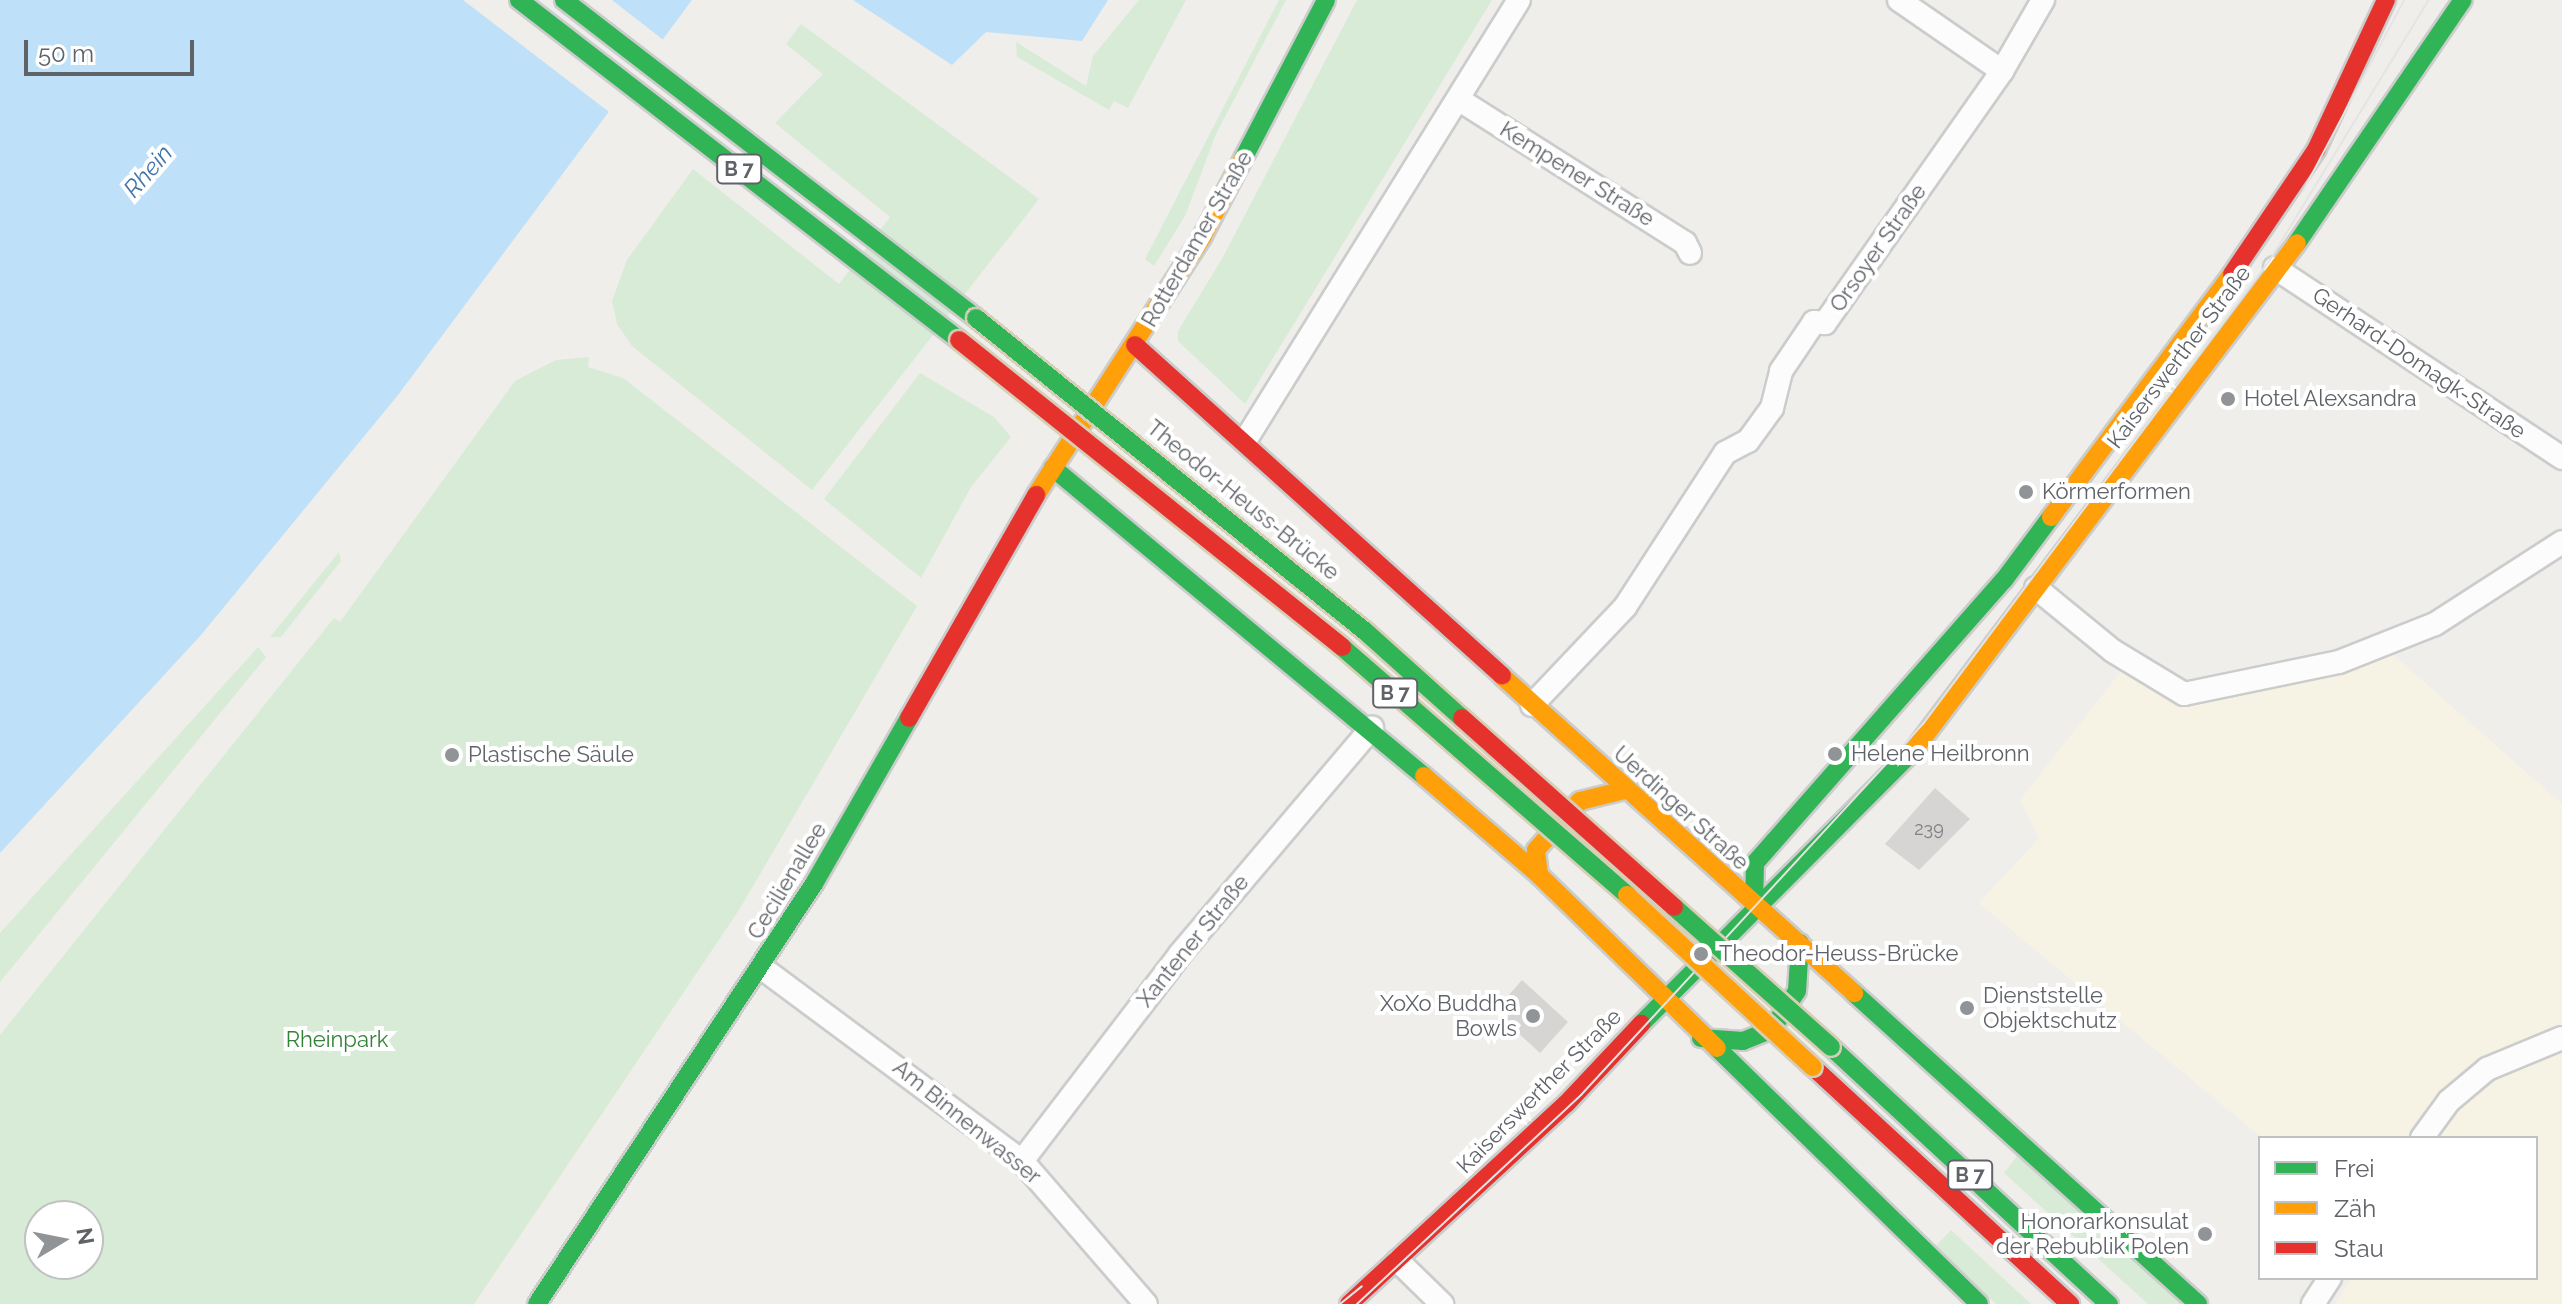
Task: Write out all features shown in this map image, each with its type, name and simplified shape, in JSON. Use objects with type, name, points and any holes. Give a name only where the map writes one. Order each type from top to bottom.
[{"type":"street","name":"B 7","points":[[519,0],[959,340],[1347,651],[1568,841],[2070,1304]]},
{"type":"street","name":"Theodor-Heuss-Brücke","points":[[564,0],[976,318],[1366,632],[1831,1047],[2109,1304]]},
{"type":"street","name":"Rotterdamer Straße","points":[[1053,468],[1202,237],[1326,0]]},
{"type":"street","points":[[1245,441],[1519,0]]},
{"type":"street","points":[[1899,0],[2002,71]]},
{"type":"street","name":"Orsoyer Straße","points":[[1532,705],[1625,607],[1725,453],[1748,441],[1772,408],[1781,371],[1814,322],[1825,323],[2002,71],[2043,0]]},
{"type":"street","name":"Kaiserswerther Straße","points":[[1754,904],[1755,863],[2004,580],[2254,244],[2316,150],[2386,0]]},
{"type":"street","name":"Kaiserswerther Straße","points":[[1349,1304],[1566,1104],[1754,904],[1790,881],[1920,743],[2275,268],[2463,0]]},
{"type":"street","name":"Kempener Straße","points":[[1458,99],[1685,243],[1690,253]]},
{"type":"street","name":"Gerhard-Domagk-Straße","points":[[2275,268],[2562,458]]},
{"type":"street","name":"Uerdinger Straße","points":[[1135,345],[1245,441],[1625,790],[1800,943],[2198,1304]]},
{"type":"street","points":[[1053,468],[1372,728],[1539,875],[1666,997],[1701,1038],[1979,1304]]},
{"type":"street","name":"Cecilienallee","points":[[537,1304],[762,968],[1053,468]]},
{"type":"street","points":[[2036,588],[2113,651],[2184,694],[2339,662],[2435,624],[2562,542]]},
{"type":"street","name":"Xantener Straße","points":[[1022,1161],[1180,954],[1372,728]]},
{"type":"street","points":[[1539,875],[1536,850],[1580,801],[1625,790]]},
{"type":"street","points":[[1701,1038],[1743,1041],[1772,1029],[1797,991],[1800,943]]},
{"type":"street","name":"Am Binnenwasser","points":[[762,968],[1022,1161],[1115,1261],[1146,1304]]},
{"type":"street","points":[[2423,1136],[2449,1101],[2487,1069],[2562,1038]]},
{"type":"street","points":[[1398,1261],[1442,1304]]},
{"type":"street","points":[[2313,1304],[2329,1280]]},
{"type":"shaded area","points":[[2390,652],[2562,804],[2562,1304],[2335,1304],[2351,1280],[2538,1280],[2538,1136],[2260,1136],[1979,903],[2039,838],[2020,800],[2126,665],[2186,694]]},
{"type":"green space","points":[[1139,0],[1186,0],[1128,108],[1114,101],[1109,110],[1017,57],[1016,42],[1086,86],[1093,56]]},
{"type":"green space","points":[[1279,0],[1286,0],[1216,134],[1185,216],[1154,266],[1145,259]]},
{"type":"green space","points":[[1357,0],[1492,0],[1245,404],[1178,341],[1178,331],[1223,257]]},
{"type":"green space","points":[[801,24],[1039,199],[812,490],[632,346],[617,324],[612,301],[627,260],[693,169],[839,284],[890,217],[775,123],[823,74],[786,44]]},
{"type":"green space","name":"Rheinpark","points":[[589,357],[588,367],[623,378],[917,606],[739,910],[474,1304],[0,1304],[0,1035],[334,618],[340,622],[515,381],[556,360]]},
{"type":"green space","points":[[920,373],[994,417],[1011,437],[971,487],[921,578],[824,499]]},
{"type":"green space","points":[[339,552],[341,561],[281,637],[270,637]]},
{"type":"green space","points":[[258,647],[266,657],[0,982],[0,933]]},
{"type":"green space","points":[[2018,1155],[2184,1304],[2148,1304],[2004,1173]]},
{"type":"green space","points":[[1951,1230],[2031,1304],[1996,1304],[1935,1247]]},
{"type":"water","name":"Rhein","points":[[0,0],[692,0],[398,395],[201,635],[0,853]]},
{"type":"water","points":[[853,0],[1108,0],[1082,41],[986,32],[952,65]]},
{"type":"pier","points":[[463,0],[612,0],[666,42],[613,115]]},
{"type":"building","points":[[1935,788],[1970,819],[1919,870],[1885,844]]},
{"type":"building","name":"XoXo Buddha Bowls","points":[[1522,980],[1568,1022],[1540,1053],[1503,1019],[1509,1012],[1500,1005]]},
{"type":"tram line","points":[[2303,191],[2404,0]]},
{"type":"tram line","points":[[1357,1304],[1581,1095],[1923,724],[2270,260],[2429,0]]},
{"type":"tram line","points":[[1340,1304],[1362,1286]]},
{"type":"traffic: fast","points":[[519,0],[959,340]]},
{"type":"traffic: fast","points":[[564,0],[976,318]]},
{"type":"traffic: fast","points":[[1243,159],[1326,0]]},
{"type":"traffic: fast","points":[[2297,243],[2463,0]]},
{"type":"traffic: fast","points":[[976,318],[1366,632],[1462,718]]},
{"type":"traffic: fast","points":[[1053,468],[1424,776]]},
{"type":"traffic: fast","points":[[1754,904],[1755,863],[2004,580],[2051,517]]},
{"type":"traffic: fast","points":[[1342,647],[1627,895]]},
{"type":"traffic: fast","points":[[537,1304],[815,882],[909,718]]},
{"type":"traffic: fast","points":[[1641,1024],[1914,750]]},
{"type":"traffic: fast","points":[[1674,907],[1831,1047]]},
{"type":"traffic: fast","points":[[1701,1038],[1743,1041],[1772,1029],[1797,991],[1800,943]]},
{"type":"traffic: fast","points":[[1854,993],[2198,1304]]},
{"type":"traffic: fast","points":[[1831,1047],[2109,1304]]},
{"type":"traffic: fast","points":[[1717,1048],[1979,1304]]},
{"type":"traffic: slow","points":[[1036,495],[1202,237],[1243,159]]},
{"type":"traffic: slow","points":[[1914,750],[2297,243]]},
{"type":"traffic: slow","points":[[2051,517],[2232,274]]},
{"type":"traffic: slow","points":[[1502,676],[1854,993]]},
{"type":"traffic: slow","points":[[1424,776],[1539,875],[1717,1048]]},
{"type":"traffic: slow","points":[[1539,875],[1536,850],[1580,801],[1625,790]]},
{"type":"traffic: slow","points":[[1627,895],[1813,1067]]},
{"type":"traffic: jam","points":[[2232,274],[2316,150],[2386,0]]},
{"type":"traffic: jam","points":[[959,340],[1342,647]]},
{"type":"traffic: jam","points":[[1135,345],[1502,676]]},
{"type":"traffic: jam","points":[[909,718],[1036,495]]},
{"type":"traffic: jam","points":[[1462,718],[1674,907]]},
{"type":"traffic: jam","points":[[1349,1304],[1566,1104],[1641,1024]]},
{"type":"traffic: jam","points":[[1813,1067],[2070,1304]]},
{"type":"place","name":"Hotel Alexsandra","points":[[2228,399]]},
{"type":"place","name":"Körmerformen","points":[[2026,492]]},
{"type":"place","name":"Helene Heilbronn","points":[[1835,754]]},
{"type":"place","name":"Plastische Säule","points":[[452,755]]},
{"type":"place","name":"Theodor-Heuss-Brücke","points":[[1701,954]]},
{"type":"place","name":"Dienststelle Objektschutz","points":[[1967,1008]]},
{"type":"place","name":"XoXo Buddha Bowls","points":[[1533,1016]]},
{"type":"place","name":"Honorarkonsulat der Rebublik Polen","points":[[2205,1234]]}]
